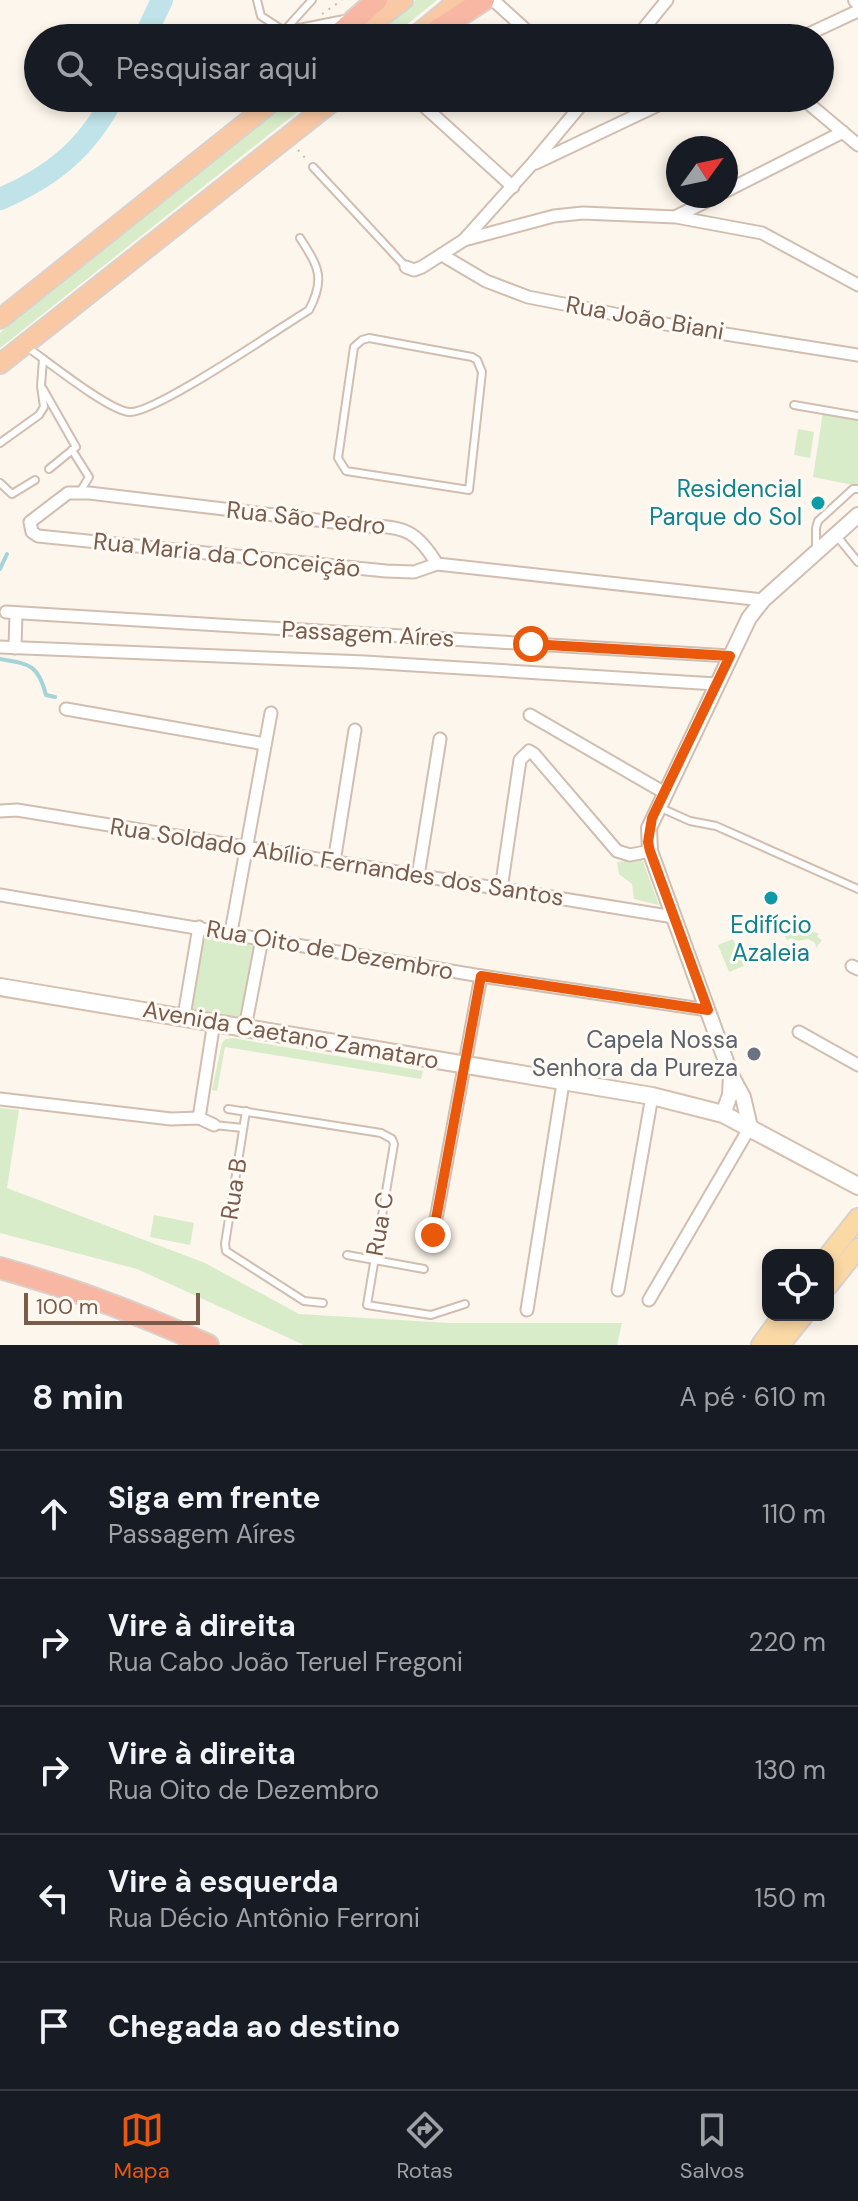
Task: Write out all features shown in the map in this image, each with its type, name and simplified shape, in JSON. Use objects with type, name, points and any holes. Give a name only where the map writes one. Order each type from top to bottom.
[{"type":"highway","points":[[350,24],[377,0]]},
{"type":"highway","points":[[372,24],[403,0]]},
{"type":"highway","points":[[430,24],[459,0]]},
{"type":"highway","points":[[447,24],[484,0]]},
{"type":"highway","points":[[0,319],[256,112]]},
{"type":"highway","points":[[0,364],[319,112]]},
{"type":"highway","points":[[0,1257],[32,1267],[50,1282]]},
{"type":"highway","points":[[0,1268],[135,1312],[208,1345]]},
{"type":"main road","name":"Avenida Caetano Zamataro","points":[[0,987],[652,1096],[723,1114],[858,1186]]},
{"type":"main road","points":[[842,1267],[858,1218]]},
{"type":"main road","points":[[842,1267],[858,1248]]},
{"type":"main road","points":[[761,1345],[779,1321]]},
{"type":"main road","points":[[780,1345],[799,1321]]},
{"type":"street","points":[[493,0],[520,24]]},
{"type":"street","points":[[647,24],[667,0]]},
{"type":"street","points":[[830,24],[858,11]]},
{"type":"street","points":[[430,112],[513,187]]},
{"type":"street","points":[[406,267],[414,270],[464,240],[575,112]]},
{"type":"street","points":[[532,164],[643,112]]},
{"type":"street","points":[[819,112],[858,145]]},
{"type":"street","points":[[738,185],[843,132]]},
{"type":"street","points":[[676,217],[694,208]]},
{"type":"street","points":[[464,240],[528,221],[568,215],[676,217],[762,233],[858,285]]},
{"type":"street","name":"Rua João Biani","points":[[442,255],[486,281],[528,297],[681,327],[858,355]]},
{"type":"street","name":"Rua Maria da Conceição","points":[[80,492],[68,493],[32,519],[30,527],[38,536],[386,571],[414,572],[437,564]]},
{"type":"street","name":"Rua São Pedro","points":[[80,492],[404,528],[417,538],[437,564]]},
{"type":"street","points":[[649,1300],[750,1127],[743,1097],[731,1075],[650,851],[649,828],[749,618],[763,600],[858,515]]},
{"type":"street","points":[[437,564],[763,600]]},
{"type":"street","name":"Passagem Aíres","points":[[15,648],[11,612],[730,656]]},
{"type":"street","points":[[0,647],[365,662],[716,684]]},
{"type":"street","points":[[66,709],[265,744]]},
{"type":"street","points":[[231,932],[271,713]]},
{"type":"street","points":[[530,715],[665,793]]},
{"type":"street","points":[[334,862],[355,730]]},
{"type":"street","points":[[418,876],[440,739]]},
{"type":"street","points":[[501,889],[520,760],[529,751],[617,851],[630,855],[650,851]]},
{"type":"street","name":"Rua Soldado Abílio Fernandes dos Santos","points":[[0,811],[17,810],[674,917]]},
{"type":"street","name":"Rua Oito de Dezembro","points":[[0,895],[481,976],[708,1010]]},
{"type":"street","points":[[184,1016],[199,927]]},
{"type":"street","points":[[245,1028],[262,939]]},
{"type":"street","points":[[433,1235],[481,976]]},
{"type":"street","points":[[199,1118],[214,1022]]},
{"type":"street","points":[[799,1032],[858,1065]]},
{"type":"street","points":[[723,1114],[730,1095],[731,1075]]},
{"type":"street","points":[[527,1310],[563,1083]]},
{"type":"street","points":[[618,1290],[652,1096]]},
{"type":"street","points":[[0,1099],[28,1106],[171,1119],[199,1118],[214,1125]]},
{"type":"lane","points":[[257,0],[261,16],[270,24]]},
{"type":"lane","points":[[292,24],[312,0]]},
{"type":"lane","points":[[327,24],[359,16]]},
{"type":"lane","points":[[313,167],[406,267]]},
{"type":"lane","points":[[24,344],[91,393],[128,412],[142,411],[309,310],[318,289],[318,266],[300,238]]},
{"type":"lane","points":[[369,338],[472,357],[477,360],[482,372],[469,490],[342,468],[338,458],[357,343],[369,338]]},
{"type":"lane","points":[[0,443],[39,415],[44,407],[41,386],[43,359]]},
{"type":"lane","points":[[41,386],[76,447],[49,469]]},
{"type":"lane","points":[[794,405],[858,416]]},
{"type":"lane","points":[[72,450],[89,477],[80,492]]},
{"type":"lane","points":[[0,483],[12,494],[35,480]]},
{"type":"lane","points":[[816,552],[818,521],[853,489],[858,489]]},
{"type":"lane","points":[[836,535],[858,562]]},
{"type":"lane","points":[[658,807],[690,821],[716,826],[858,889]]},
{"type":"lane","points":[[228,1109],[246,1111]]},
{"type":"lane","name":"Rua B","points":[[246,1111],[226,1251],[304,1301],[323,1303]]},
{"type":"lane","name":"Rua C","points":[[246,1111],[381,1133],[392,1139],[394,1144],[367,1305],[431,1315],[465,1304]]},
{"type":"lane","points":[[214,1125],[243,1128]]},
{"type":"lane","points":[[347,1255],[424,1269]]},
{"type":"path","points":[[287,137],[313,167]]},
{"type":"green space","points":[[416,0],[437,0],[407,24],[386,24]]},
{"type":"green space","points":[[273,112],[297,112],[0,348],[0,333],[66,275]]},
{"type":"green space","points":[[823,412],[858,419],[858,486],[813,477]]},
{"type":"green space","points":[[798,429],[814,432],[810,458],[794,455]]},
{"type":"green space","points":[[642,859],[659,905],[634,899],[632,884],[619,874],[617,862]]},
{"type":"green space","points":[[800,917],[811,921],[809,930],[819,934],[817,937],[822,940],[816,948],[815,943],[808,939],[787,940],[785,936],[797,928]]},
{"type":"green space","points":[[201,935],[254,943],[243,1018],[190,1010]]},
{"type":"green space","points":[[733,939],[744,966],[729,972],[718,945]]},
{"type":"green space","points":[[233,1038],[423,1071],[421,1079],[225,1047],[217,1091],[212,1090],[222,1043]]},
{"type":"green space","points":[[0,1108],[19,1110],[7,1188],[205,1263],[299,1314],[449,1323],[622,1323],[617,1345],[304,1345],[137,1269],[0,1233]]},
{"type":"green space","points":[[154,1215],[194,1223],[190,1245],[150,1237]]},
{"type":"waterway","points":[[151,24],[162,0]]},
{"type":"waterway","points":[[0,199],[52,171],[80,146],[105,112]]},
{"type":"waterway","points":[[0,569],[7,554]]},
{"type":"waterway","points":[[0,659],[31,667],[40,677],[46,695],[55,697]]},
{"type":"place","name":"Residencial Parque do Sol","points":[[818,503]]},
{"type":"place","name":"Edifício Azaleia","points":[[771,898]]},
{"type":"place","name":"Capela Nossa Senhora da Pureza","points":[[754,1054]]},
{"type":"route","points":[[433,1235],[481,976],[708,1010],[648,842],[652,818],[730,656],[531,644]]}]
